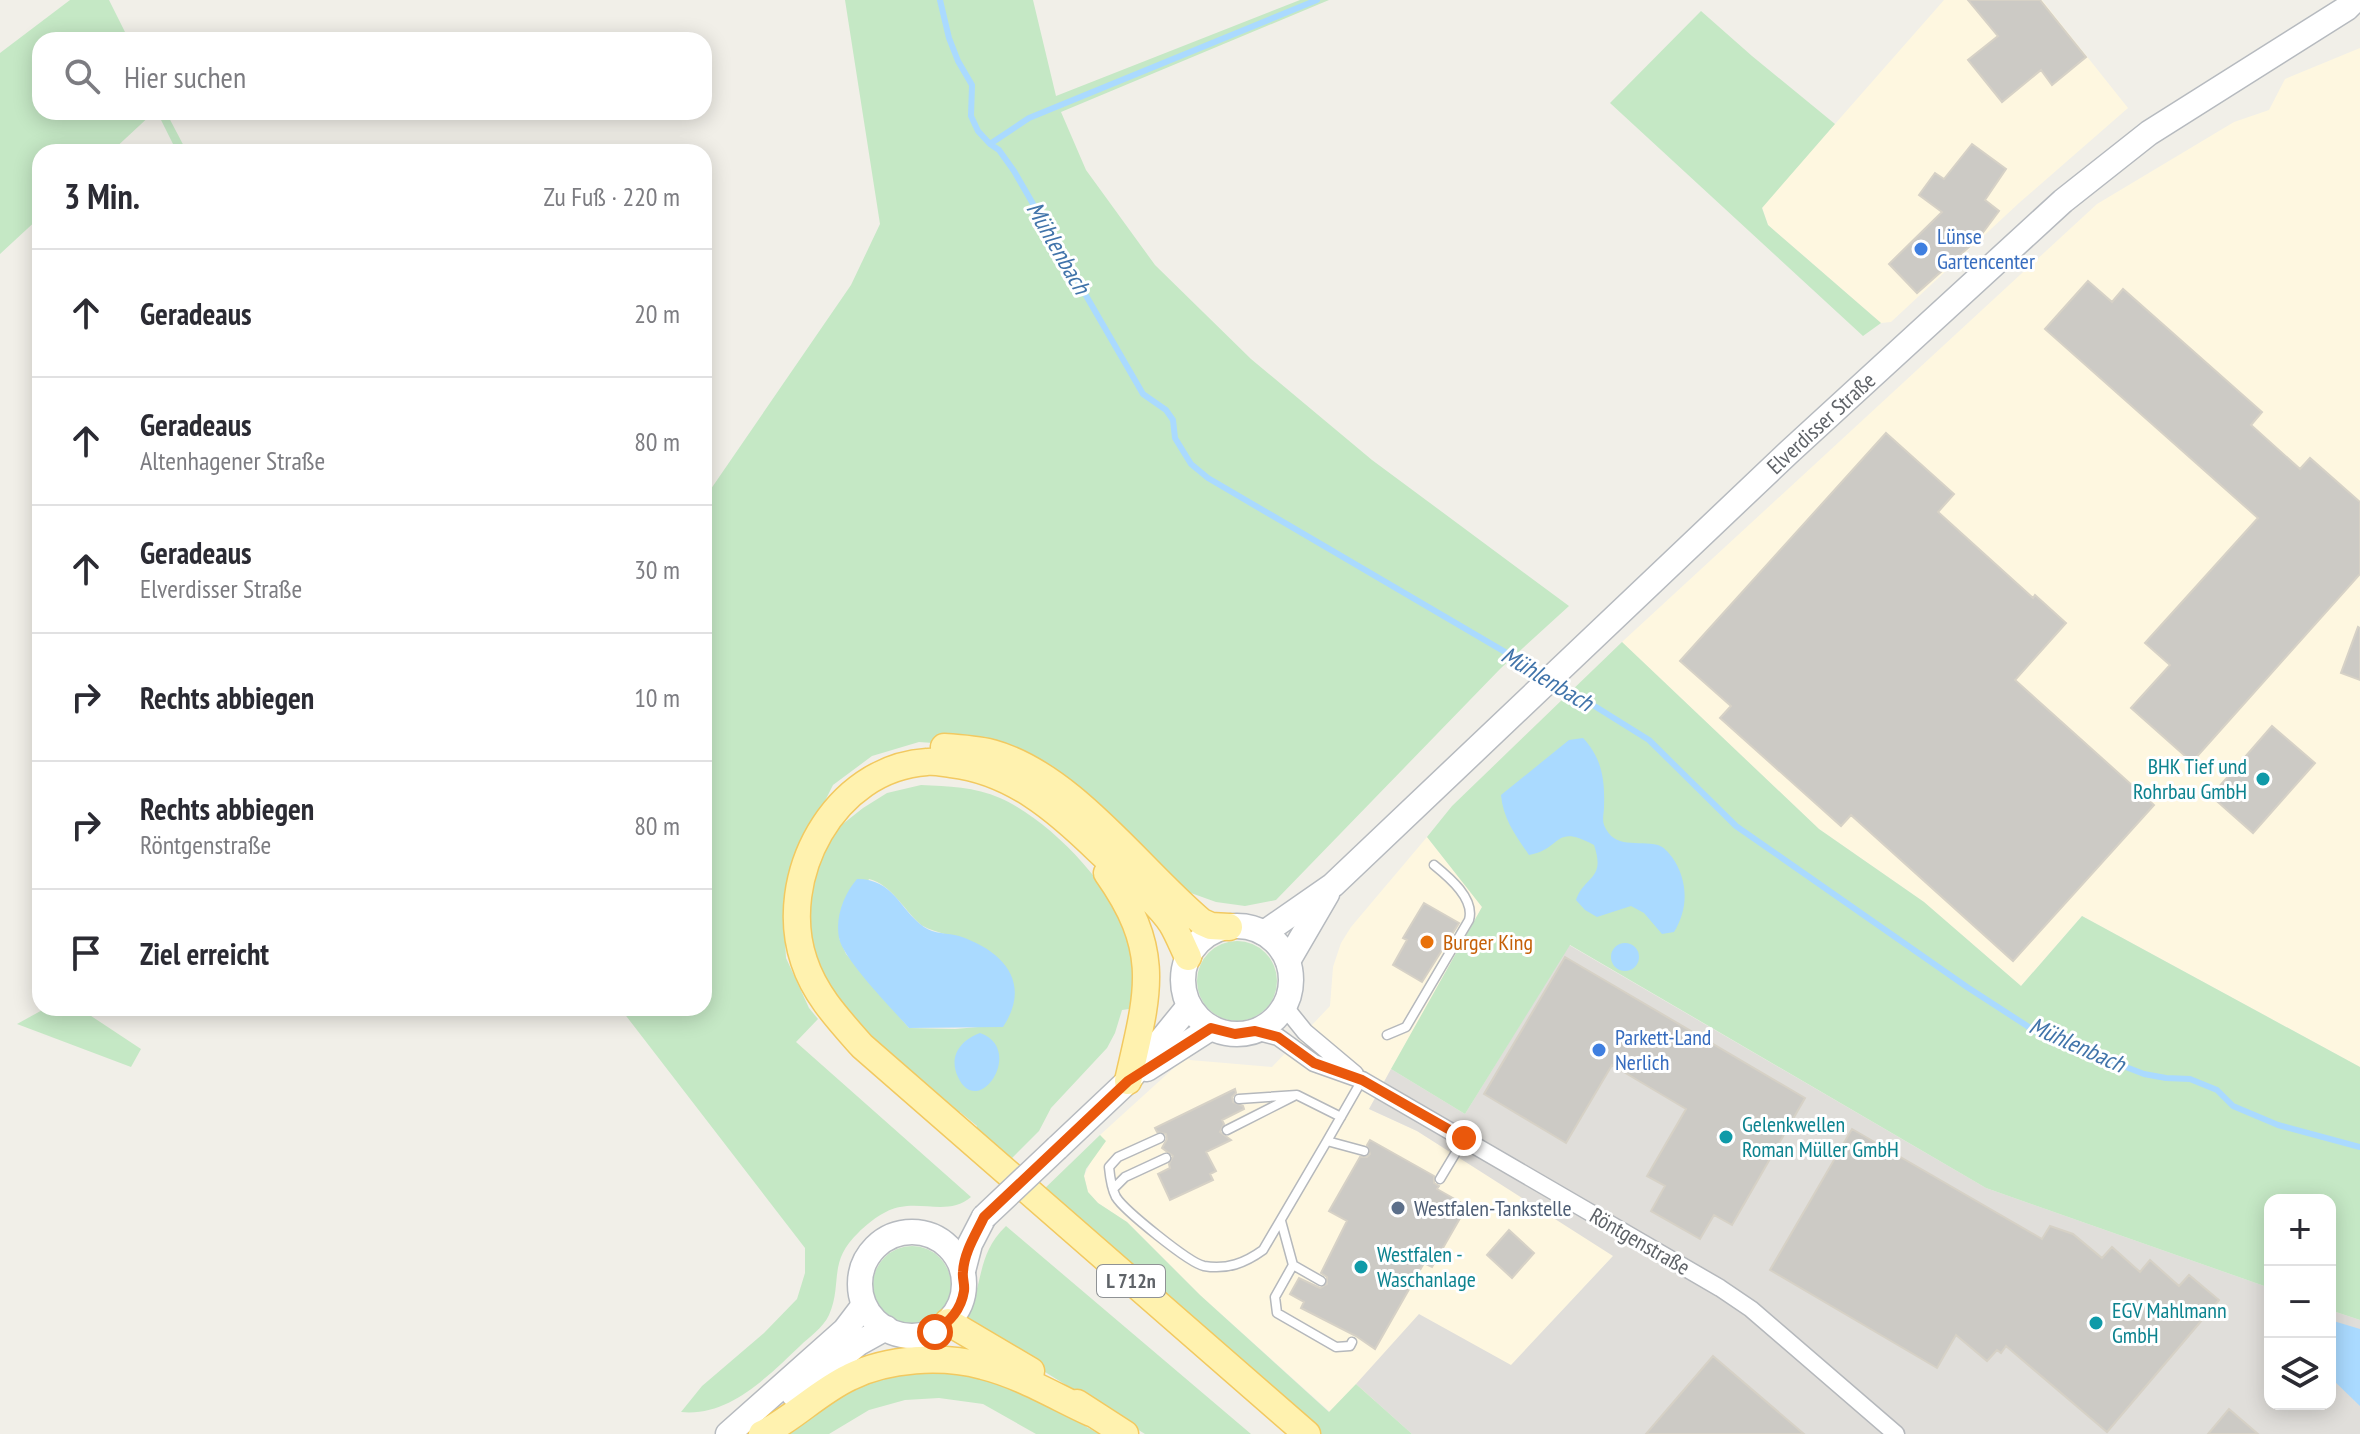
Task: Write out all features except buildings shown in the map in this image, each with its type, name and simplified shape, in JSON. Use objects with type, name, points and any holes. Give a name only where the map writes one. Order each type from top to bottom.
[{"type":"main road","name":"Elverdisser Straße","points":[[1264,933],[1333,885],[1788,453],[2063,201],[2149,133],[2354,4]]},
{"type":"main road","points":[[844,777],[892,754],[919,748],[969,748],[994,754],[1043,777],[1071,798],[1202,922],[1211,926],[1252,928],[1278,945],[1288,961],[1290,989],[1284,1006],[1269,1024],[1255,1031],[1235,1034],[1211,1028],[1189,1006],[1183,984],[1188,957],[1200,941],[1210,933],[1229,927]]},
{"type":"main road","name":"L 712n","points":[[1069,822],[1012,782],[968,766],[927,762],[888,772],[851,793],[823,825],[803,866],[795,918],[804,962],[828,1008],[862,1046],[1307,1434]]},
{"type":"main road","points":[[1069,822],[1171,923],[1188,957]]},
{"type":"main road","points":[[1069,822],[1122,894],[1145,948],[1147,979],[1143,1016],[1128,1081]]},
{"type":"main road","name":"Elverdisser Straße","points":[[1288,961],[1333,885]]},
{"type":"main road","points":[[934,1237],[957,1232],[984,1217],[1128,1081],[1189,1006]]},
{"type":"main road","points":[[1128,1081],[1211,1028]]},
{"type":"main road","points":[[963,1271],[955,1254],[934,1237],[923,1233],[902,1233],[882,1242],[866,1260],[860,1289],[864,1305],[875,1321],[893,1333],[915,1337],[935,1332],[948,1322],[959,1307],[970,1244],[984,1217]]},
{"type":"main road","points":[[728,1434],[845,1330],[864,1305]]},
{"type":"main road","points":[[948,1322],[1027,1368],[1125,1434]]},
{"type":"main road","points":[[747,1434],[859,1343],[886,1328]]},
{"type":"main road","points":[[762,1434],[850,1376],[896,1363],[936,1361],[983,1366],[1091,1413]]},
{"type":"street","name":"Röntgenstraße","points":[[1284,1006],[1305,1032],[1362,1080]]},
{"type":"street","name":"Röntgenstraße","points":[[1255,1031],[1278,1037],[1314,1063],[1362,1080],[1741,1302],[1896,1434]]},
{"type":"lane","points":[[1387,1035],[1406,1027],[1469,920],[1469,903],[1434,865]]},
{"type":"lane","points":[[1160,1138],[1118,1157],[1109,1167],[1117,1198],[1184,1257],[1201,1266],[1226,1267],[1248,1260],[1263,1250],[1362,1080]]},
{"type":"lane","points":[[1239,1099],[1297,1095],[1341,1117]]},
{"type":"lane","points":[[1227,1130],[1297,1095]]},
{"type":"lane","points":[[1440,1179],[1464,1138]]},
{"type":"lane","points":[[1327,1141],[1364,1151]]},
{"type":"lane","points":[[1113,1189],[1125,1177],[1166,1158]]},
{"type":"lane","points":[[1281,1221],[1293,1265],[1275,1297],[1277,1313],[1336,1347],[1350,1346],[1352,1342]]},
{"type":"lane","points":[[1293,1265],[1321,1281]]},
{"type":"shaded area","points":[[1944,0],[2042,0],[2128,108],[2019,203],[1891,322],[1881,323],[1768,225],[1762,207]]},
{"type":"shaded area","points":[[2360,48],[2360,1067],[2082,916],[2021,986],[1924,902],[1819,829],[1622,642],[2097,204],[2234,122],[2269,110],[2285,79]]},
{"type":"shaded area","points":[[1427,837],[1482,907],[1369,1109],[1417,1131],[1614,1255],[1511,1366],[1330,1412],[1200,1295],[1127,1222],[1098,1203],[1088,1192],[1084,1176],[1105,1141],[1100,1135],[1187,1056],[1190,1060],[1272,1067],[1330,1006],[1333,967],[1341,943]]},
{"type":"shaded area","points":[[1569,945],[1986,1188],[2264,1286],[2264,1410],[2336,1410],[2336,1312],[2360,1320],[2360,1434],[1412,1434],[1356,1384],[1419,1314],[1511,1365],[1613,1256],[1417,1131],[1369,1109],[1391,1069],[1465,1114]]},
{"type":"green space","points":[[70,0],[109,0],[125,32],[32,32],[32,120],[145,120],[120,144],[32,144],[32,224],[0,254],[0,53]]},
{"type":"green space","points":[[845,0],[1033,0],[1056,96],[1300,0],[1329,0],[1061,112],[1086,170],[1155,265],[1251,359],[1372,460],[1569,606],[1501,668],[1276,900],[1245,906],[1216,902],[1177,888],[989,747],[919,742],[872,756],[833,785],[792,867],[783,903],[786,958],[809,1008],[818,1019],[796,1042],[971,1197],[946,1207],[895,1208],[873,1220],[843,1253],[833,1303],[820,1328],[746,1392],[715,1408],[681,1412],[702,1386],[764,1333],[797,1299],[805,1273],[805,1248],[626,1016],[712,1016],[712,487],[851,285],[880,224]]},
{"type":"green space","points":[[1701,11],[1835,124],[1762,208],[1768,225],[1881,323],[1863,336],[1610,103]]},
{"type":"green space","points":[[161,120],[170,120],[183,144],[173,144]]},
{"type":"green space","points":[[1622,642],[1819,829],[1924,902],[2021,986],[2082,916],[2360,1067],[2360,1320],[2336,1312],[2336,1194],[2264,1194],[2264,1286],[1986,1188],[1570,945],[1465,1114],[1391,1069],[1482,907],[1427,837],[1452,806]]},
{"type":"green space","points":[[921,785],[961,788],[991,794],[1019,808],[1058,838],[1093,875],[1120,915],[1132,944],[1134,981],[1129,1009],[1122,1010],[1107,1048],[1051,1108],[1039,1131],[1007,1163],[975,1137],[977,1126],[960,1112],[951,1116],[851,1024],[809,951],[807,892],[820,856],[839,827],[887,793]],"holes":[[[869,879],[891,892],[924,927],[978,945],[978,1027],[909,1028],[846,954],[839,938]]]},
{"type":"green space","points":[[1237,941],[1252,944],[1265,953],[1274,966],[1277,981],[1274,996],[1265,1009],[1252,1018],[1237,1021],[1222,1018],[1209,1009],[1200,996],[1197,981],[1200,966],[1209,953],[1222,944]]},
{"type":"green space","points":[[32,1016],[91,1016],[141,1049],[131,1067],[17,1024]]},
{"type":"green space","points":[[1100,1135],[1106,1141],[1084,1176],[1088,1192],[1098,1203],[1127,1222],[1200,1295],[1329,1412],[1356,1384],[1412,1434],[1315,1434],[1040,1193]]},
{"type":"green space","points":[[1006,1226],[1251,1434],[1145,1434],[963,1321],[975,1296],[984,1260]]},
{"type":"green space","points":[[904,1246],[920,1246],[934,1252],[945,1263],[951,1285],[945,1307],[934,1318],[920,1324],[904,1324],[890,1318],[879,1307],[873,1293],[873,1277],[879,1263],[890,1252]]},
{"type":"green space","points":[[952,1367],[1027,1396],[1099,1434],[1036,1434],[983,1404],[939,1398],[905,1400],[869,1410],[829,1434],[780,1434],[859,1381]]},
{"type":"water","points":[[1583,738],[1601,770],[1603,820],[1608,833],[1620,841],[1660,846],[1677,866],[1685,894],[1682,913],[1674,932],[1662,934],[1644,913],[1631,906],[1597,917],[1585,910],[1576,900],[1598,865],[1594,845],[1571,836],[1564,837],[1548,848],[1529,855],[1507,820],[1501,795],[1569,740]]},
{"type":"water","points":[[857,879],[869,880],[888,889],[915,920],[928,929],[975,942],[1000,960],[1014,983],[1015,996],[1003,1027],[909,1028],[842,947],[838,922],[848,892]]},
{"type":"water","points":[[1625,943],[1635,947],[1639,957],[1635,967],[1625,971],[1615,967],[1611,957],[1615,947]]},
{"type":"water","points":[[980,1033],[993,1041],[999,1053],[999,1066],[986,1087],[976,1091],[967,1088],[958,1077],[955,1062],[962,1044]]},
{"type":"water","points":[[2336,1322],[2360,1329],[2360,1406],[2336,1383]]},
{"type":"waterway","name":"Mühlenbach","points":[[940,0],[949,38],[972,85],[971,116],[978,131],[999,150],[1014,171],[1143,394],[1166,410],[1173,420],[1175,438],[1191,464],[1208,478],[1546,676]]},
{"type":"waterway","points":[[990,144],[1029,118],[1317,0]]},
{"type":"waterway","name":"Mühlenbach","points":[[1556,682],[1649,740],[1736,826],[2038,1033],[2144,1074],[2190,1079],[2217,1090],[2233,1106],[2278,1125],[2360,1147]]},
{"type":"place","name":"Lünse Gartencenter","points":[[1921,249]]},
{"type":"place","name":"BHK Tief und Rohrbau GmbH","points":[[2263,779]]},
{"type":"place","name":"Burger King","points":[[1427,942]]},
{"type":"place","name":"Parkett-Land Nerlich","points":[[1599,1050]]},
{"type":"place","name":"Gelenkwellen Roman Müller GmbH","points":[[1726,1137]]},
{"type":"place","name":"Westfalen-Tankstelle","points":[[1398,1208]]},
{"type":"place","name":"Westfalen - Waschanlage","points":[[1361,1267]]},
{"type":"place","name":"EGV Mahlmann GmbH","points":[[2096,1323]]},
{"type":"route","points":[[935,1332],[948,1322],[959,1307],[970,1244],[984,1217],[1128,1081],[1211,1028],[1235,1034],[1255,1031],[1278,1037],[1314,1063],[1362,1080],[1464,1138]]}]
